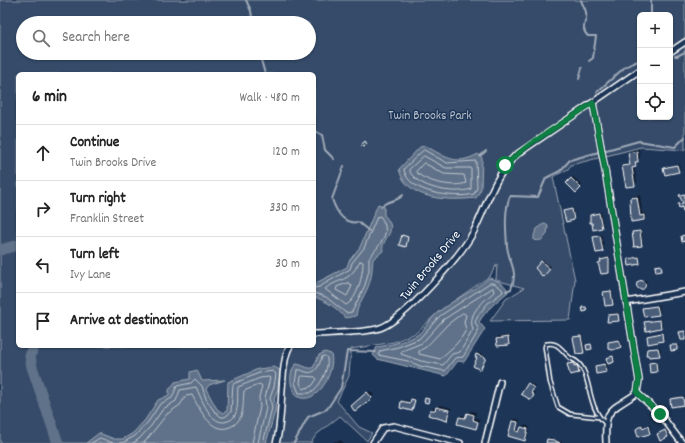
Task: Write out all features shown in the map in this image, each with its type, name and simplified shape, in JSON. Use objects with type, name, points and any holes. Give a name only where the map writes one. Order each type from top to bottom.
[{"type":"street","points":[[673,50],[685,42]]},
{"type":"street","name":"Twin Brooks Drive","points":[[316,334],[379,328],[393,322],[408,310],[462,250],[474,231],[493,187],[505,165],[530,144],[637,72]]},
{"type":"street","points":[[593,103],[639,380],[637,393],[611,409],[605,423],[606,443]]},
{"type":"street","points":[[626,302],[685,292]]},
{"type":"street","points":[[276,443],[283,398],[285,366],[289,348]]},
{"type":"street","points":[[485,443],[500,382]]},
{"type":"street","points":[[637,393],[660,414],[682,443]]},
{"type":"street","points":[[373,443],[383,428],[394,426],[460,443]]},
{"type":"lane","points":[[598,417],[570,414],[558,407],[547,367],[546,344],[555,344],[569,357],[578,362],[585,374],[594,408],[598,417],[605,423]]},
{"type":"green space","name":"Twin Brooks Park","points":[[0,0],[685,0],[685,149],[641,147],[571,165],[568,169],[553,177],[575,280],[570,320],[490,321],[506,299],[524,288],[496,280],[497,264],[490,276],[438,312],[416,333],[394,342],[351,349],[349,376],[337,401],[359,427],[372,433],[367,441],[340,416],[316,435],[311,443],[0,443]]},
{"type":"water","points":[[425,146],[450,159],[463,160],[478,154],[482,158],[481,189],[476,198],[442,199],[430,197],[410,187],[403,180],[399,169],[420,147]]},
{"type":"water","points":[[378,204],[384,206],[384,215],[391,226],[389,234],[384,242],[383,251],[373,259],[372,273],[369,284],[359,305],[356,316],[345,318],[331,305],[316,298],[316,283],[347,267],[349,261],[360,247]]},
{"type":"water","points":[[545,224],[548,226],[545,237],[537,241],[534,240],[536,230]]},
{"type":"water","points":[[489,278],[501,283],[508,292],[488,310],[479,322],[485,329],[464,362],[458,361],[446,376],[377,359],[373,355],[377,347],[401,342],[418,334],[442,309]]},
{"type":"water","points":[[325,352],[331,354],[332,361],[328,378],[323,386],[311,397],[304,398],[296,396],[292,388],[291,380],[293,367],[296,364],[313,368],[319,355]]},
{"type":"water","points":[[274,367],[280,370],[278,389],[274,399],[276,408],[266,443],[86,443],[99,433],[114,439],[123,439],[133,433],[145,420],[158,400],[169,395],[169,390],[175,382],[190,379],[190,372],[197,370],[202,381],[225,380],[209,385],[206,389],[217,409],[223,413],[227,411],[228,382],[258,369]]},
{"type":"building","points":[[365,141],[367,144],[364,147],[361,145]]},
{"type":"building","points":[[637,151],[638,162],[635,162],[636,167],[632,168],[635,186],[626,187],[622,166],[630,165],[628,153]]},
{"type":"building","points":[[677,165],[679,172],[665,175],[663,168]]},
{"type":"building","points":[[571,178],[581,188],[576,193],[566,183]]},
{"type":"building","points":[[685,194],[685,212],[683,212],[682,207],[679,208],[678,204],[683,203],[679,195]]},
{"type":"building","points":[[637,197],[640,216],[644,215],[644,220],[631,222],[630,198]]},
{"type":"building","points":[[572,209],[574,220],[566,222],[563,211]]},
{"type":"building","points":[[599,213],[602,228],[593,230],[592,223],[590,223],[590,215]]},
{"type":"building","points":[[640,231],[642,246],[634,247],[632,232]]},
{"type":"building","points":[[402,235],[408,237],[406,247],[399,245]]},
{"type":"building","points":[[685,235],[685,241],[682,242],[681,236]]},
{"type":"building","points":[[600,236],[603,252],[596,253],[593,237]]},
{"type":"building","points":[[639,257],[640,264],[629,266],[628,259]]},
{"type":"building","points":[[609,258],[609,273],[601,274],[598,263],[601,262],[600,260]]},
{"type":"building","points":[[541,261],[550,269],[543,277],[535,268]]},
{"type":"building","points":[[661,265],[662,271],[656,272],[655,266]]},
{"type":"building","points":[[641,280],[646,285],[641,290],[636,285]]},
{"type":"building","points":[[611,291],[613,305],[605,306],[603,292]]},
{"type":"building","points":[[657,306],[659,315],[644,317],[642,308]]},
{"type":"building","points":[[582,307],[586,307],[587,311],[583,312]]},
{"type":"building","points":[[618,314],[619,321],[607,322],[608,315]]},
{"type":"building","points":[[660,320],[661,328],[646,331],[644,322]]},
{"type":"building","points":[[685,331],[685,340],[681,340],[679,332]]},
{"type":"building","points":[[662,333],[663,341],[648,344],[647,336]]},
{"type":"building","points":[[581,336],[584,353],[576,354],[573,337]]},
{"type":"building","points":[[508,337],[509,345],[497,346],[496,339]]},
{"type":"building","points":[[619,340],[621,347],[613,350],[608,349],[608,342]]},
{"type":"building","points":[[591,344],[592,349],[587,350],[586,345]]},
{"type":"building","points":[[670,345],[677,345],[677,350],[671,351]]},
{"type":"building","points":[[658,348],[660,356],[649,357],[646,355],[647,349]]},
{"type":"building","points":[[476,354],[486,358],[480,370],[473,366],[477,358],[475,357]]},
{"type":"building","points":[[613,356],[614,362],[608,364],[606,358]]},
{"type":"building","points":[[656,362],[657,372],[650,373],[649,363]]},
{"type":"building","points":[[574,363],[574,366],[577,365],[579,373],[570,375],[567,364]]},
{"type":"building","points":[[605,364],[607,372],[596,374],[595,366]]},
{"type":"building","points":[[528,383],[534,388],[531,393],[534,395],[531,400],[521,394]]},
{"type":"building","points":[[367,392],[372,398],[355,412],[351,406]]},
{"type":"building","points":[[683,397],[684,405],[671,407],[670,399]]},
{"type":"building","points":[[425,398],[429,399],[428,403],[424,402]]},
{"type":"building","points":[[411,399],[415,400],[412,411],[400,408],[401,401],[410,403]]},
{"type":"building","points":[[436,407],[449,410],[447,421],[428,415],[430,410],[435,410]]},
{"type":"building","points":[[467,413],[474,415],[473,420],[478,422],[476,429],[457,424],[459,417],[465,418]]},
{"type":"building","points":[[512,421],[518,422],[516,431],[519,432],[521,427],[528,429],[525,441],[508,436]]},
{"type":"building","points":[[642,425],[642,428],[648,426],[650,434],[638,437],[636,429]]},
{"type":"building","points":[[665,430],[668,437],[660,441],[657,434]]},
{"type":"building","points":[[547,439],[554,440],[560,443],[546,443]]},
{"type":"waterway","points":[[246,0],[252,16]]},
{"type":"waterway","points":[[581,0],[586,12],[584,27],[585,33],[588,36],[596,36],[593,58],[589,61]]},
{"type":"waterway","points":[[651,0],[651,12]]},
{"type":"waterway","points":[[675,56],[685,52]]},
{"type":"waterway","points":[[261,60],[264,72]]},
{"type":"waterway","points":[[597,92],[625,67],[637,61]]},
{"type":"waterway","points":[[579,79],[582,68]]},
{"type":"waterway","points":[[316,131],[322,135],[325,150],[334,159]]},
{"type":"waterway","points":[[506,291],[511,289],[514,277],[513,267],[508,252],[506,234],[506,214],[510,196],[538,197],[546,178],[560,171],[570,160],[639,141],[675,147],[685,137]]},
{"type":"waterway","points":[[480,156],[486,151]]},
{"type":"waterway","points":[[344,166],[332,199],[338,212],[344,219],[358,222],[369,231]]},
{"type":"waterway","points":[[381,207],[403,195]]},
{"type":"waterway","points":[[0,250],[16,246]]},
{"type":"waterway","points":[[33,348],[30,356],[32,367],[58,443]]},
{"type":"waterway","points":[[294,443],[308,417],[327,409],[341,388],[347,351],[376,352]]},
{"type":"route","points":[[505,165],[516,154],[530,144],[593,103],[639,380],[637,393],[660,414]]}]
